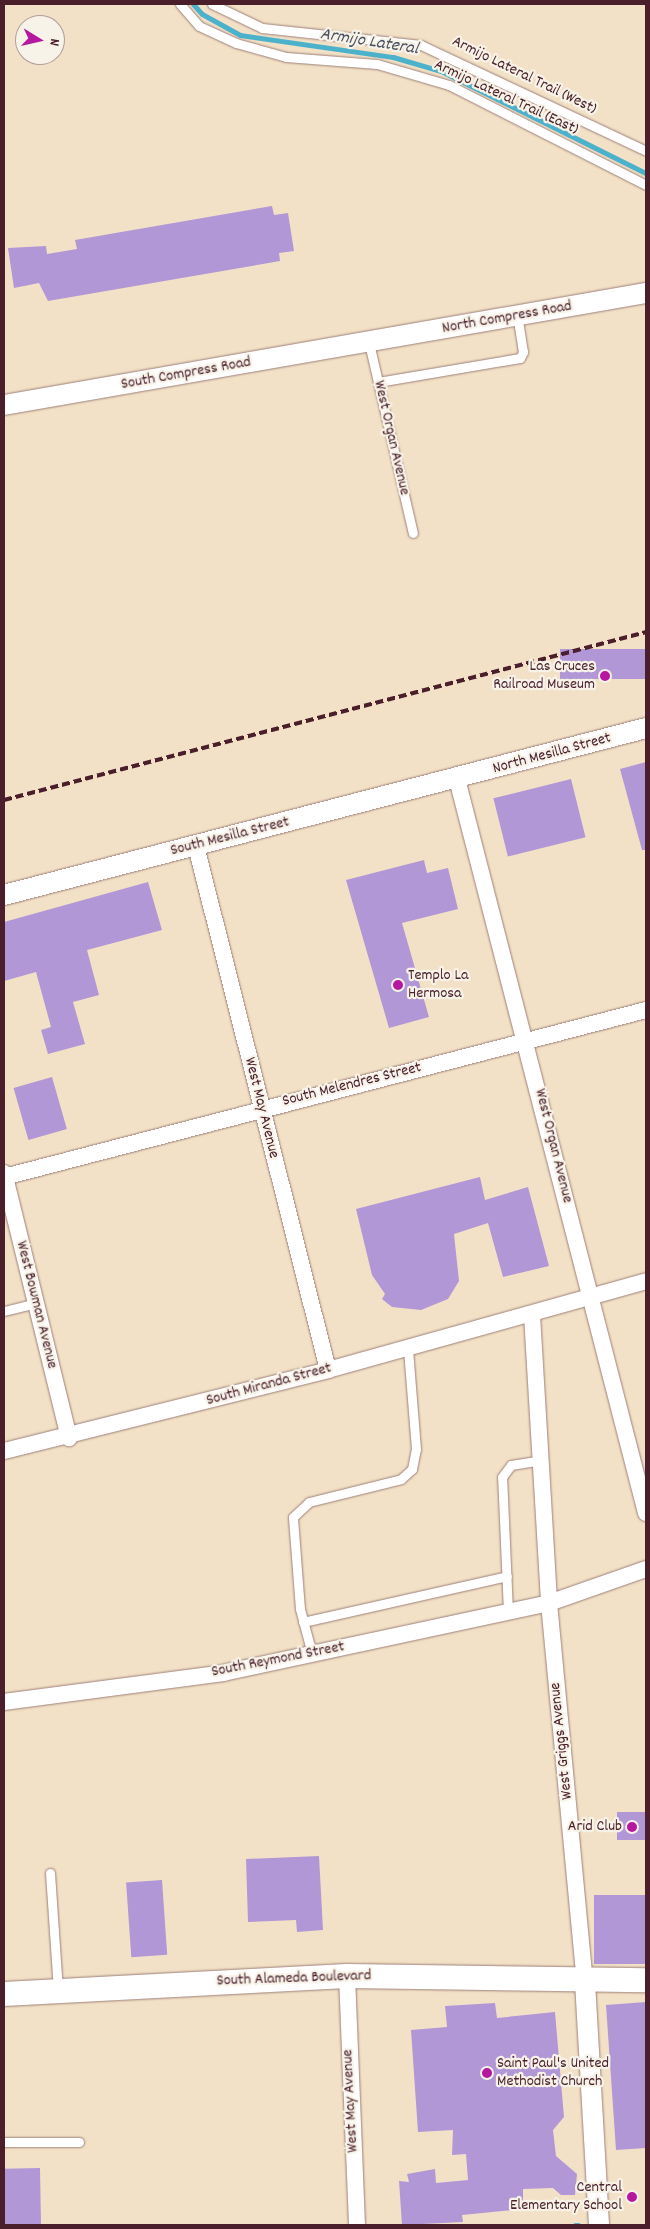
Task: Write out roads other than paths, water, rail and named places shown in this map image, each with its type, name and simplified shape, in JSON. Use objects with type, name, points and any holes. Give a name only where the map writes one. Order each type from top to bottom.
[{"type":"main road","name":"South Alameda Boulevard","points":[[4,1994],[347,1976],[494,1975],[585,1982],[646,1980]]},
{"type":"street","name":"North Compress Road","points":[[368,343],[646,293]]},
{"type":"street","name":"South Compress Road","points":[[4,405],[368,343]]},
{"type":"street","name":"North Mesilla Street","points":[[457,779],[646,728]]},
{"type":"street","name":"South Mesilla Street","points":[[4,895],[457,779]]},
{"type":"street","name":"West Organ Avenue","points":[[457,779],[646,1513]]},
{"type":"street","name":"West May Avenue","points":[[196,846],[260,1109],[328,1370]]},
{"type":"street","name":"South Melendres Street","points":[[4,1176],[646,1010]]},
{"type":"street","name":"West Bowman Avenue","points":[[4,1176],[69,1438]]},
{"type":"street","name":"South Miranda Street","points":[[4,1451],[69,1438],[408,1349],[532,1315],[591,1295],[646,1280]]},
{"type":"street","name":"West Griggs Avenue","points":[[532,1315],[549,1603],[585,1982],[599,2225]]},
{"type":"street","name":"South Reymond Street","points":[[4,1702],[223,1673],[549,1603],[646,1569]]},
{"type":"street","name":"West May Avenue","points":[[347,1976],[357,2225]]},
{"type":"lane","name":"Armijo Lateral Trail (East)","points":[[180,4],[199,26],[236,42],[286,57],[377,64],[449,85],[646,185]]},
{"type":"lane","name":"Armijo Lateral Trail (West)","points":[[212,4],[262,28],[421,45],[646,151]]},
{"type":"lane","points":[[378,382],[520,358],[523,352],[518,316]]},
{"type":"lane","name":"West Organ Avenue","points":[[368,343],[413,533]]},
{"type":"lane","points":[[4,1311],[36,1303]]},
{"type":"lane","points":[[312,1654],[303,1622],[295,1512],[315,1500],[401,1479],[412,1469],[416,1449],[408,1349]]},
{"type":"lane","points":[[508,1612],[502,1477],[511,1465],[541,1460]]},
{"type":"lane","points":[[303,1622],[507,1576]]},
{"type":"lane","points":[[50,1873],[58,1992]]},
{"type":"lane","points":[[4,2142],[79,2142]]},
{"type":"waterway","name":"Armijo Lateral","points":[[193,4],[202,14],[240,35],[393,57],[441,71],[646,173]]},
{"type":"railway","points":[[4,800],[646,632]]},
{"type":"place","name":"Las Cruces Railroad Museum","points":[[605,676]]},
{"type":"place","name":"Templo La Hermosa","points":[[398,985]]},
{"type":"place","name":"Arid Club","points":[[632,1827]]},
{"type":"place","name":"Saint Paul's United Methodist Church","points":[[487,2073]]},
{"type":"place","name":"Central Elementary School","points":[[632,2197]]}]
